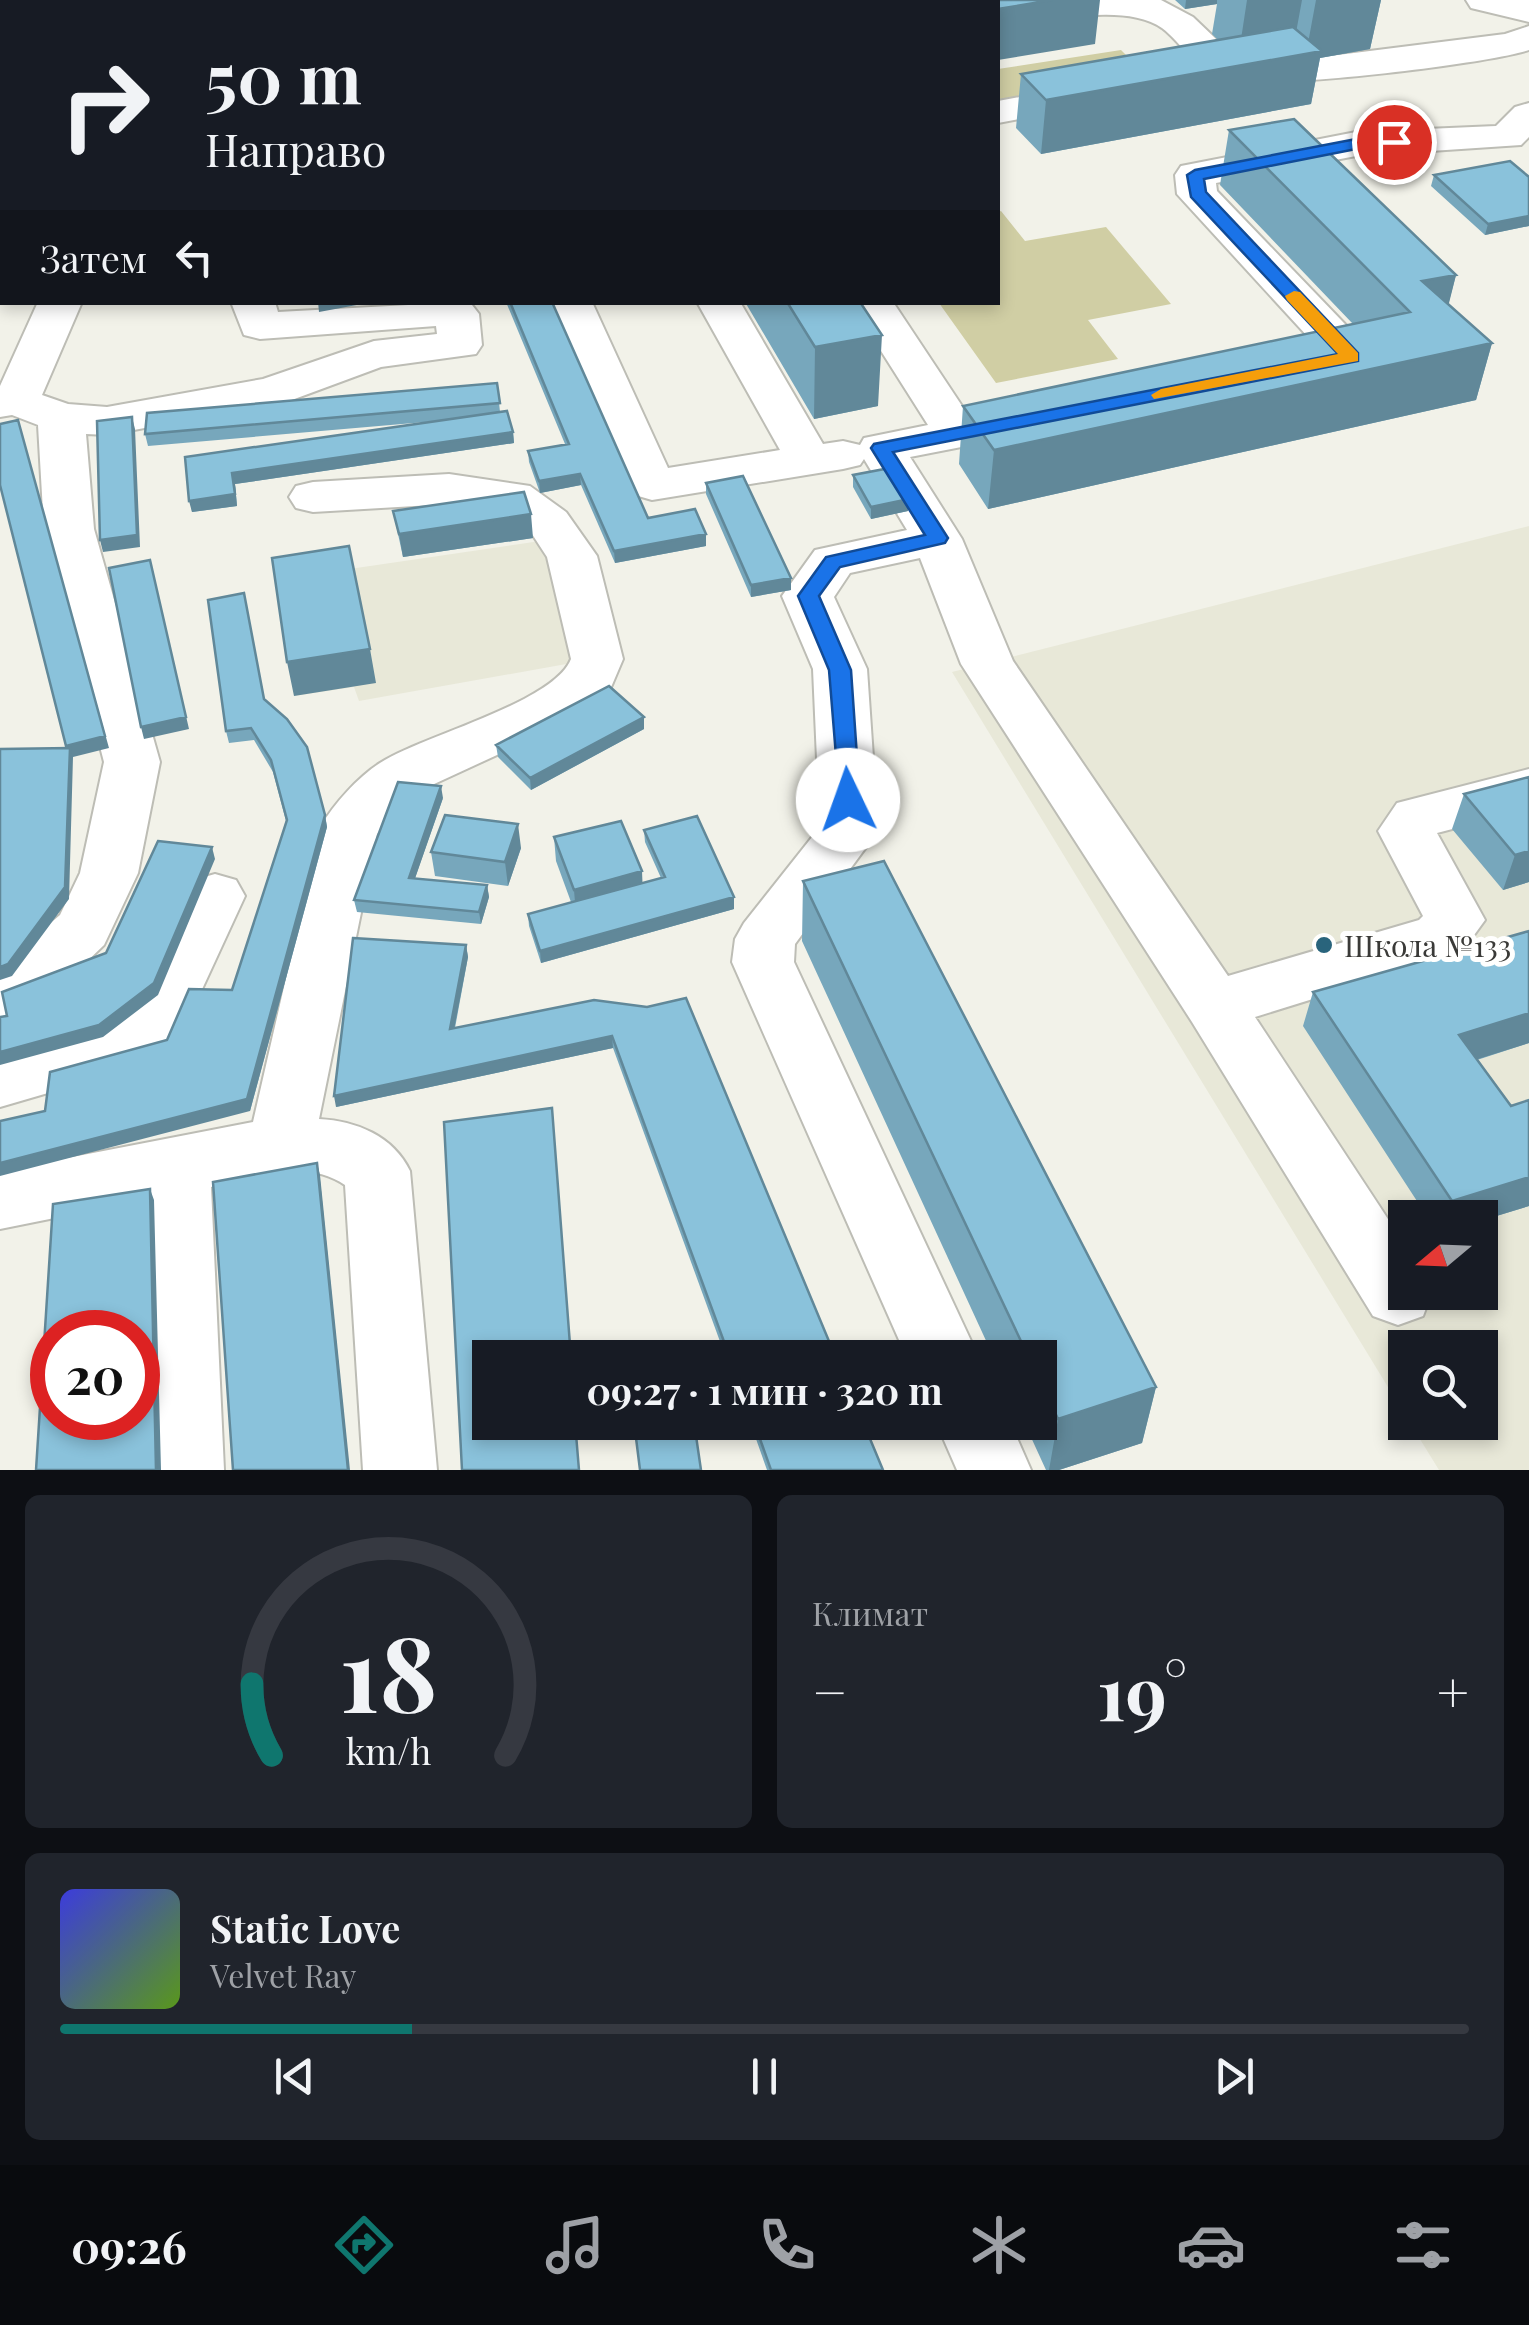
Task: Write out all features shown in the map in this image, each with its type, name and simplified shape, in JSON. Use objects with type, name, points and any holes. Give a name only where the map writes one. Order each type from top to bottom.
[{"type":"street","points":[[1484,0],[1524,31]]},
{"type":"street","points":[[1000,16],[1147,6],[1176,22],[1227,70]]},
{"type":"street","points":[[1176,22],[1225,14]]},
{"type":"street","points":[[1189,77],[1227,70],[1306,70],[1524,31]]},
{"type":"street","points":[[1276,372],[1351,357],[1197,194],[1195,175],[1356,144],[1522,119],[1524,31]]},
{"type":"street","points":[[1000,112],[1131,88]]},
{"type":"street","points":[[0,993],[29,979],[83,929],[109,872],[132,762],[69,529],[26,400],[59,305]]},
{"type":"street","points":[[26,400],[108,421],[273,391],[374,354],[460,345],[456,308],[260,326],[254,305]]},
{"type":"street","points":[[571,305],[652,484],[1070,413]]},
{"type":"street","points":[[720,305],[808,460]]},
{"type":"street","points":[[873,305],[958,435]]},
{"type":"street","points":[[881,448],[938,538],[988,664],[1214,1005],[1388,1278]]},
{"type":"street","points":[[282,1144],[350,826],[399,776],[544,711],[590,679],[596,659],[572,556],[549,523],[514,496],[449,489],[313,497]]},
{"type":"street","points":[[935,1340],[764,962],[765,939],[849,832],[840,670],[808,596],[833,562],[938,538]]},
{"type":"street","points":[[1214,1005],[1440,937],[1455,920],[1407,831],[1417,818],[1529,788]]},
{"type":"street","points":[[0,1081],[84,1058],[158,1020],[216,896]]},
{"type":"street","points":[[0,1200],[282,1144],[342,1148],[376,1171],[386,1255],[400,1470]]},
{"type":"street","points":[[178,1166],[187,1470]]},
{"type":"street","points":[[980,1440],[994,1470]]},
{"type":"shaded area","points":[[1121,50],[1147,76],[1000,101],[1000,69]]},
{"type":"shaded area","points":[[1000,211],[1025,241],[1106,227],[1171,304],[1088,320],[1118,359],[996,383],[940,305],[1000,305]]},
{"type":"shaded area","name":"Школа №133","points":[[1529,526],[1529,1470],[1439,1470],[1420,1440],[1498,1440],[1498,1330],[1388,1330],[1388,1387],[952,672]]},
{"type":"shaded area","points":[[547,540],[583,661],[359,701],[354,687],[294,696],[279,592],[329,572]]},
{"type":"building","points":[[1000,0],[1052,0],[1000,9]]},
{"type":"building","points":[[1293,27],[1322,51],[1046,100],[1021,74]]},
{"type":"building","points":[[1294,119],[1456,275],[1422,281],[1492,343],[994,450],[963,406],[1410,312],[1229,130]]},
{"type":"building","points":[[1510,161],[1529,177],[1529,216],[1488,224],[1434,175]]},
{"type":"building","points":[[511,305],[553,305],[648,518],[695,509],[706,534],[614,551],[580,474],[539,481],[528,451],[569,444]]},
{"type":"building","points":[[789,305],[862,305],[882,335],[815,347]]},
{"type":"building","points":[[497,383],[500,403],[145,434],[147,413]]},
{"type":"building","points":[[507,411],[513,432],[232,473],[235,494],[189,501],[185,457]]},
{"type":"building","points":[[132,417],[137,535],[100,540],[97,421]]},
{"type":"building","points":[[18,420],[105,736],[66,746],[0,485],[0,424]]},
{"type":"building","points":[[890,468],[909,499],[871,507],[853,475]]},
{"type":"building","points":[[743,476],[791,578],[751,585],[706,483]]},
{"type":"building","points":[[524,492],[531,514],[399,534],[393,511]]},
{"type":"building","points":[[349,546],[370,649],[287,662],[272,558]]},
{"type":"building","points":[[150,560],[186,717],[141,727],[109,568]]},
{"type":"building","points":[[244,593],[264,699],[287,719],[307,747],[325,815],[247,1099],[0,1163],[0,1121],[45,1111],[50,1072],[167,1040],[189,989],[232,990],[287,820],[271,760],[251,728],[226,731],[208,600]]},
{"type":"building","points":[[609,686],[644,717],[530,778],[496,745]]},
{"type":"building","points":[[70,748],[65,887],[8,964],[0,967],[0,749]]},
{"type":"building","points":[[1529,777],[1529,851],[1515,855],[1464,794]]},
{"type":"building","points":[[398,782],[441,786],[409,878],[487,885],[479,912],[354,900]]},
{"type":"building","points":[[445,815],[518,824],[505,862],[431,852]]},
{"type":"building","points":[[697,816],[734,897],[540,951],[528,914],[665,877],[644,830]]},
{"type":"building","points":[[621,821],[642,871],[574,890],[554,837]]},
{"type":"building","points":[[158,841],[212,847],[154,983],[99,1025],[0,1052],[0,1017],[7,1016],[2,992],[106,953]]},
{"type":"building","points":[[884,861],[1156,1387],[1058,1419],[1057,1340],[1020,1340],[803,881]]},
{"type":"building","points":[[1529,931],[1529,1013],[1459,1035],[1511,1106],[1529,1100],[1529,1177],[1451,1200],[1313,992]]},
{"type":"building","points":[[353,938],[466,945],[450,1029],[594,1000],[647,1007],[686,998],[828,1340],[723,1340],[612,1036],[334,1096]]},
{"type":"building","points":[[552,1108],[570,1340],[472,1340],[472,1440],[576,1440],[579,1470],[462,1470],[444,1122]]},
{"type":"building","points":[[317,1163],[348,1470],[233,1470],[213,1182]]},
{"type":"building","points":[[150,1189],[153,1310],[46,1310],[53,1204]]},
{"type":"building","points":[[38,1440],[155,1440],[156,1470],[36,1470]]},
{"type":"building","points":[[636,1440],[697,1440],[701,1470],[640,1470]]},
{"type":"building","points":[[760,1440],[870,1440],[883,1470],[771,1470]]},
{"type":"slow traffic","points":[[1161,395],[1351,357],[1294,296]]},
{"type":"place","name":"Школа №133","points":[[1324,945]]},
{"type":"route","points":[[848,800],[840,670],[808,596],[833,562],[938,538],[881,448],[1351,357],[1197,194],[1195,175],[1356,144],[1394,142]]}]
